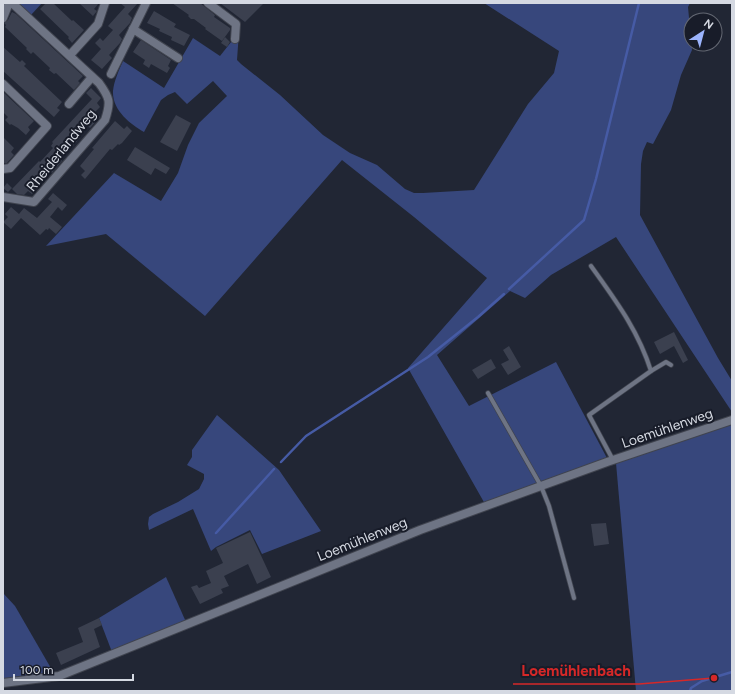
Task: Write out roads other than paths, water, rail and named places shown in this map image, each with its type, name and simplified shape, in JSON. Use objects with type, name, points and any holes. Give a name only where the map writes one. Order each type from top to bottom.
[{"type":"street","points":[[3,18],[10,3]]},
{"type":"street","name":"Rheiderlandweg","points":[[3,197],[34,202],[105,120],[108,110],[108,96],[99,83],[70,55],[10,3]]},
{"type":"street","points":[[70,55],[98,24],[104,3]]},
{"type":"street","points":[[111,74],[146,3]]},
{"type":"street","points":[[208,3],[236,24],[235,39]]},
{"type":"street","points":[[133,29],[178,58]]},
{"type":"street","points":[[70,104],[92,77]]},
{"type":"street","points":[[3,84],[47,126],[10,168],[3,169]]},
{"type":"street","name":"Loemühlenweg","points":[[3,683],[59,676],[420,530],[613,460],[732,420]]},
{"type":"lane","points":[[591,266],[625,314],[645,353],[652,371]]},
{"type":"lane","points":[[613,460],[589,415],[666,362],[672,365]]},
{"type":"lane","points":[[488,393],[541,486],[549,506],[574,598]]},
{"type":"waterway","points":[[509,289],[584,220],[596,179],[639,3]]},
{"type":"waterway","points":[[281,462],[306,436],[428,357],[504,294]]},
{"type":"waterway","points":[[216,533],[274,469]]},
{"type":"waterway","points":[[690,691],[691,688],[702,681],[732,672]]},
{"type":"place","name":"Loemühlenbach","points":[[714,678]]}]
